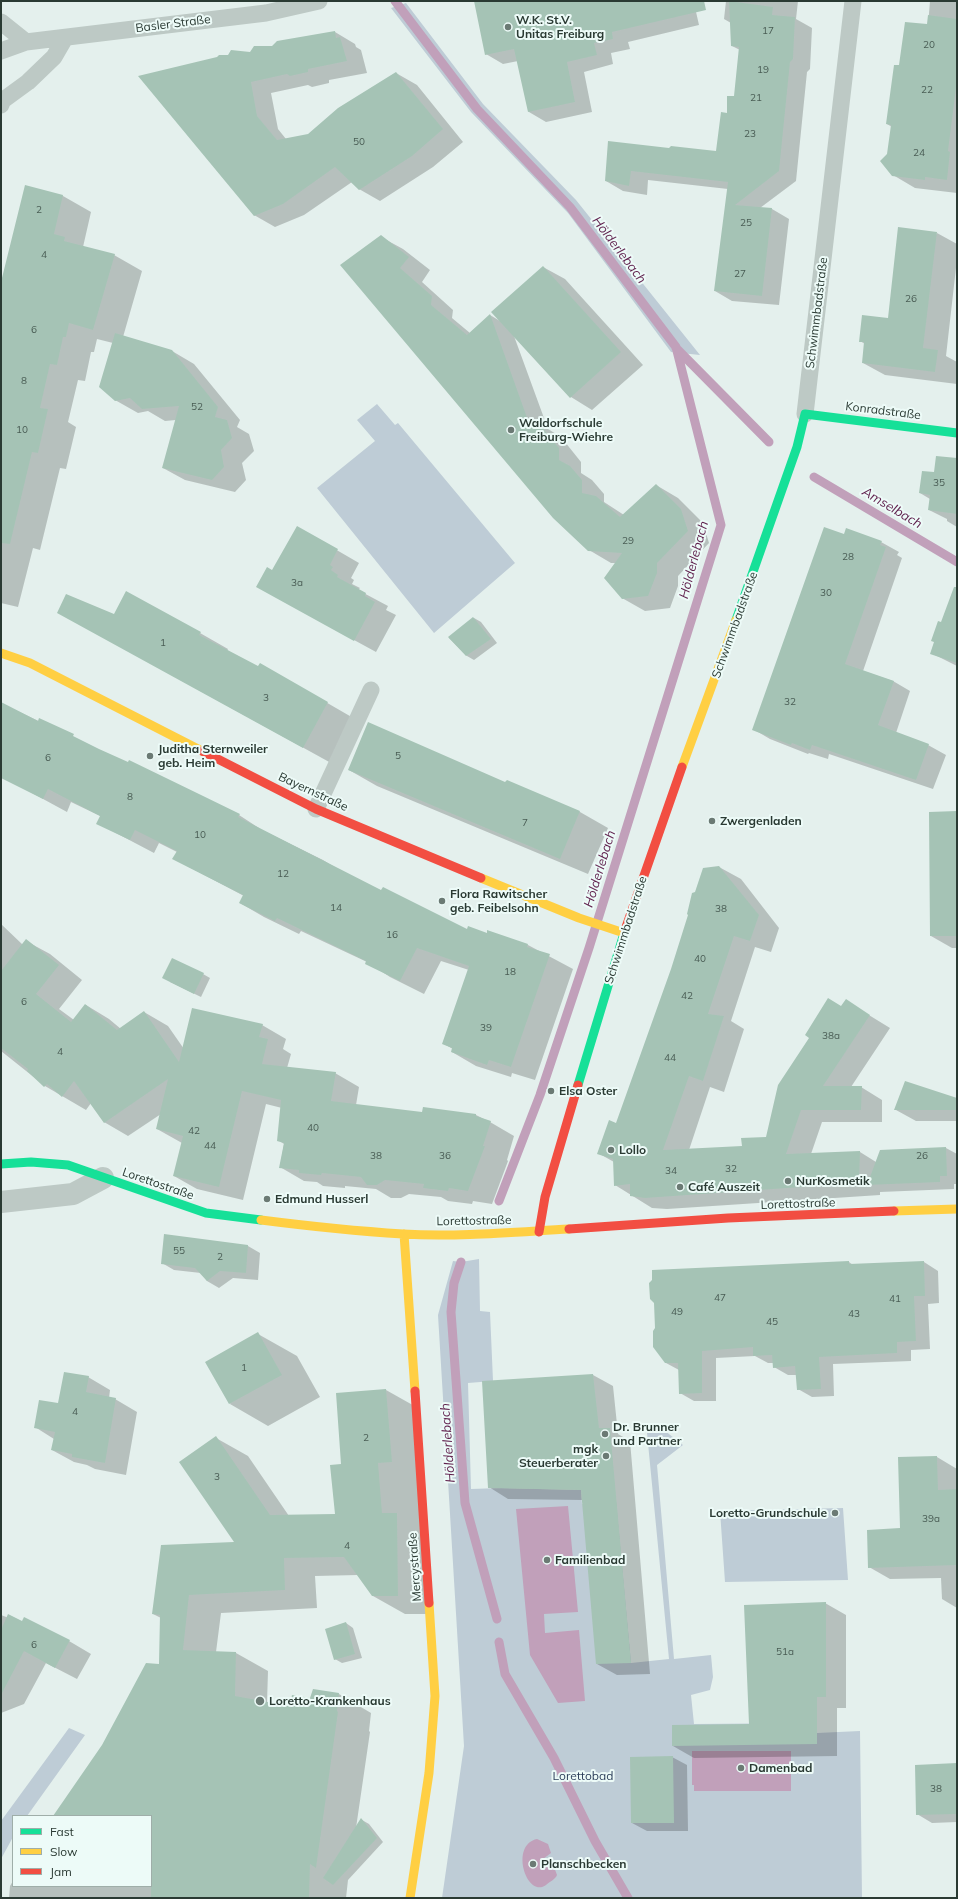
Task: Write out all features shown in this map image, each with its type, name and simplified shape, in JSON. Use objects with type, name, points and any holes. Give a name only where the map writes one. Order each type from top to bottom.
[{"type":"street","name":"Konradstraße","points":[[805,414],[957,433]]},
{"type":"street","name":"Schwimmbadstraße","points":[[540,1232],[545,1197],[624,933],[686,752],[720,666],[779,500],[797,447],[805,414]]},
{"type":"street","name":"Bayernstraße","points":[[1,653],[30,663],[316,809],[579,918],[607,926],[624,933]]},
{"type":"street","name":"Lorettostraße","points":[[1,1164],[31,1162],[68,1165],[206,1213],[325,1228],[404,1234],[490,1234],[540,1232],[728,1218],[957,1209]]},
{"type":"street","points":[[1,1202],[73,1194],[103,1178]]},
{"type":"street","name":"Mercystraße","points":[[404,1234],[435,1696],[429,1773],[410,1898]]},
{"type":"lane","name":"Basler Straße","points":[[1,51],[26,42],[266,13],[319,1]]},
{"type":"lane","name":"Schwimmbadstraße","points":[[805,414],[853,1]]},
{"type":"lane","points":[[1,22],[26,42]]},
{"type":"lane","points":[[1,102],[28,82],[54,57],[65,38]]},
{"type":"lane","points":[[316,809],[371,690]]},
{"type":"green space","points":[[406,3],[483,104],[576,200],[700,355],[671,352],[568,213],[471,112],[391,8]]},
{"type":"green space","points":[[377,404],[395,425],[398,423],[515,563],[434,633],[317,488],[375,441],[357,420]]},
{"type":"green space","name":"Lorettobad","points":[[479,1259],[480,1311],[490,1312],[493,1381],[468,1383],[471,1489],[501,1488],[581,1490],[582,1504],[616,1502],[631,1663],[669,1659],[647,1433],[649,1429],[660,1427],[683,1445],[657,1465],[674,1659],[711,1655],[713,1677],[710,1690],[691,1695],[694,1724],[817,1723],[817,1733],[860,1731],[862,1898],[442,1898],[464,1746],[438,1315],[453,1261],[461,1262]]},
{"type":"green space","points":[[843,1508],[848,1580],[725,1582],[720,1511]]},
{"type":"green space","points":[[69,1728],[85,1735],[28,1815],[12,1815],[12,1839],[1,1859],[1,1821]]},
{"type":"shaded area","name":"Familienbad","points":[[568,1506],[578,1612],[544,1614],[545,1633],[579,1630],[585,1701],[558,1703],[530,1655],[516,1509]]},
{"type":"shaded area","name":"Damenbad","points":[[692,1751],[791,1751],[791,1791],[694,1791],[694,1785],[692,1785]]},
{"type":"shaded area","name":"Planschbecken","points":[[537,1839],[548,1844],[551,1853],[543,1859],[542,1864],[554,1867],[557,1875],[546,1885],[539,1887],[533,1885],[527,1878],[523,1860],[524,1851],[529,1843]]},
{"type":"building","points":[[474,1],[704,1],[706,10],[612,32],[613,39],[594,43],[597,55],[567,62],[575,102],[528,112],[514,49],[485,55]]},
{"type":"building","points":[[729,1],[773,7],[772,15],[795,17],[793,59],[790,62],[779,171],[735,205],[772,208],[762,296],[714,291],[728,182],[631,171],[629,186],[605,181],[608,141],[669,148],[671,146],[716,151],[721,112],[727,113],[727,96],[734,96],[739,47],[731,46]]},
{"type":"building","points":[[928,15],[957,19],[957,80],[948,151],[950,152],[947,180],[925,177],[925,180],[892,176],[880,161],[887,154],[891,125],[886,124],[894,65],[899,65],[905,22],[927,24]]},
{"type":"building","points":[[335,31],[336,38],[340,37],[347,61],[308,69],[308,72],[290,76],[287,74],[251,82],[257,116],[277,140],[308,134],[338,108],[396,72],[443,129],[412,156],[359,190],[335,167],[283,204],[254,216],[138,76],[217,57],[219,55],[228,55],[231,50],[250,52],[254,46],[272,46],[277,41]]},
{"type":"building","points":[[25,185],[63,195],[54,234],[65,237],[64,241],[115,254],[93,330],[69,323],[66,337],[63,337],[57,365],[50,364],[40,408],[48,409],[38,453],[32,452],[10,544],[1,543],[1,282]]},
{"type":"building","points":[[898,227],[937,232],[923,348],[938,350],[935,372],[862,363],[864,342],[859,342],[862,315],[888,318]]},
{"type":"building","points":[[381,235],[409,257],[400,268],[432,296],[431,305],[467,335],[490,314],[530,426],[539,424],[559,448],[559,460],[570,466],[582,480],[582,493],[596,496],[620,517],[656,484],[681,509],[688,531],[657,563],[657,573],[648,596],[622,599],[604,578],[622,553],[588,551],[553,518],[340,265]]},
{"type":"building","points":[[543,266],[621,352],[570,398],[491,312]]},
{"type":"building","points":[[115,333],[172,350],[218,407],[215,417],[227,420],[232,438],[221,450],[224,467],[212,480],[162,468],[179,406],[142,409],[130,398],[115,401],[99,387]]},
{"type":"building","points":[[936,456],[957,458],[957,514],[928,510],[930,495],[919,493],[922,471],[934,472]]},
{"type":"building","points":[[297,526],[338,549],[330,565],[333,567],[331,570],[338,575],[337,577],[366,593],[365,596],[375,602],[354,641],[256,587],[267,567],[272,570]]},
{"type":"building","points":[[824,527],[844,534],[846,528],[882,541],[880,545],[886,547],[845,664],[894,681],[878,725],[929,744],[916,780],[812,745],[810,750],[792,743],[791,745],[752,730]]},
{"type":"building","points":[[954,587],[957,587],[957,663],[930,654],[934,642],[931,641],[938,621],[941,622]]},
{"type":"building","points":[[126,591],[201,632],[199,635],[258,666],[260,663],[328,702],[303,748],[57,613],[66,594],[114,614]]},
{"type":"building","points":[[473,617],[491,639],[466,656],[448,637]]},
{"type":"building","points":[[1,702],[38,721],[39,718],[74,734],[73,736],[99,749],[128,762],[129,760],[240,814],[238,817],[381,890],[383,887],[467,929],[468,926],[487,933],[487,930],[528,944],[527,947],[550,954],[511,1067],[489,1060],[487,1065],[451,1052],[452,1048],[442,1044],[469,966],[417,948],[400,981],[365,964],[366,961],[277,918],[275,921],[239,903],[243,895],[172,859],[177,851],[135,830],[130,840],[96,824],[100,816],[48,789],[43,799],[1,778]]},
{"type":"building","points":[[368,722],[505,782],[507,780],[580,811],[560,859],[348,770]]},
{"type":"building","points":[[957,811],[957,936],[930,936],[929,812]]},
{"type":"building","points":[[719,866],[759,915],[750,941],[734,936],[708,1014],[724,1016],[703,1081],[689,1076],[663,1150],[742,1146],[741,1138],[766,1137],[778,1085],[809,1038],[805,1035],[828,998],[841,1006],[846,999],[870,1015],[823,1086],[862,1086],[861,1110],[801,1110],[786,1154],[860,1151],[859,1183],[645,1198],[630,1196],[630,1184],[614,1186],[613,1159],[597,1154],[609,1120],[616,1123],[671,969],[688,915],[692,893],[695,892],[703,868]]},
{"type":"building","points":[[26,939],[59,965],[36,994],[71,1022],[85,1004],[117,1030],[144,1011],[179,1062],[192,1008],[263,1024],[259,1037],[268,1039],[262,1064],[336,1072],[331,1101],[422,1112],[423,1107],[476,1114],[476,1116],[491,1121],[483,1146],[485,1146],[468,1191],[449,1188],[448,1191],[423,1188],[424,1184],[385,1180],[377,1185],[367,1185],[361,1177],[322,1173],[321,1175],[299,1173],[299,1170],[279,1168],[284,1143],[277,1141],[281,1100],[242,1091],[219,1187],[173,1176],[183,1136],[156,1129],[168,1079],[104,1123],[74,1081],[62,1097],[47,1084],[44,1087],[27,1071],[28,1069],[1,1048],[1,971]]},
{"type":"building","points":[[172,958],[204,973],[194,994],[162,978]]},
{"type":"building","points":[[905,1081],[957,1098],[957,1110],[894,1110]]},
{"type":"building","points":[[946,1147],[947,1176],[940,1176],[940,1182],[867,1185],[880,1150]]},
{"type":"building","points":[[164,1234],[248,1245],[246,1273],[220,1271],[207,1281],[195,1268],[161,1264]]},
{"type":"building","points":[[849,1261],[849,1264],[924,1261],[925,1296],[914,1296],[916,1341],[897,1342],[897,1353],[819,1357],[821,1389],[797,1390],[795,1366],[773,1368],[772,1355],[753,1356],[753,1347],[702,1351],[702,1393],[679,1394],[678,1363],[665,1363],[653,1347],[653,1331],[655,1328],[654,1303],[650,1299],[649,1283],[652,1280],[652,1270]]},
{"type":"building","points":[[258,1332],[282,1375],[229,1404],[205,1362]]},
{"type":"building","points":[[64,1372],[89,1376],[86,1392],[116,1398],[105,1463],[72,1457],[72,1454],[51,1450],[55,1432],[34,1428],[39,1400],[58,1403]]},
{"type":"building","points":[[593,1374],[599,1428],[610,1428],[631,1663],[596,1664],[581,1490],[488,1488],[482,1381]]},
{"type":"building","points":[[386,1389],[392,1462],[378,1463],[382,1513],[397,1513],[398,1596],[372,1596],[344,1557],[284,1558],[285,1590],[189,1595],[183,1650],[236,1652],[235,1696],[290,1706],[292,1695],[310,1698],[313,1689],[339,1693],[338,1712],[316,1868],[310,1864],[309,1898],[151,1898],[152,1815],[54,1815],[102,1745],[146,1663],[159,1664],[160,1615],[152,1614],[161,1545],[234,1542],[179,1462],[216,1436],[270,1515],[335,1514],[330,1465],[341,1464],[336,1393]]},
{"type":"building","points":[[937,1456],[938,1490],[957,1489],[957,1565],[868,1568],[867,1530],[900,1528],[898,1457]]},
{"type":"building","points":[[826,1602],[826,1697],[817,1697],[817,1744],[672,1746],[672,1725],[749,1724],[744,1605]]},
{"type":"building","points":[[8,1614],[22,1621],[24,1617],[70,1640],[55,1668],[24,1651],[1,1695],[1,1630]]},
{"type":"building","points":[[346,1622],[355,1654],[334,1660],[325,1629]]},
{"type":"building","points":[[673,1756],[674,1823],[631,1823],[630,1757]]},
{"type":"building","points":[[957,1763],[957,1814],[916,1815],[915,1765]]},
{"type":"building","points":[[361,1818],[377,1838],[333,1885],[323,1878]]},
{"type":"waterway","name":"Hölderlebach","points":[[395,1],[477,109],[570,207],[676,347],[721,525],[589,948],[540,1095],[499,1201]]},
{"type":"waterway","name":"Amselbach","points":[[676,348],[769,442]]},
{"type":"waterway","name":"Amselbach","points":[[814,477],[957,562]]},
{"type":"waterway","name":"Hölderlebach","points":[[461,1262],[454,1283],[451,1312],[465,1503],[497,1619]]},
{"type":"waterway","name":"Hölderlebach","points":[[499,1642],[505,1674],[554,1758],[595,1841],[628,1898]]},
{"type":"traffic: fast","points":[[736,620],[797,447],[805,414],[957,433]]},
{"type":"traffic: fast","points":[[578,1085],[625,930]]},
{"type":"traffic: fast","points":[[1,1164],[31,1162],[68,1165],[206,1213],[261,1220]]},
{"type":"traffic: slow","points":[[682,767],[736,620]]},
{"type":"traffic: slow","points":[[1,653],[30,663],[202,751]]},
{"type":"traffic: slow","points":[[481,878],[579,918],[624,933]]},
{"type":"traffic: slow","points":[[894,1211],[957,1209]]},
{"type":"traffic: slow","points":[[261,1220],[349,1230],[424,1235],[486,1234],[569,1229]]},
{"type":"traffic: slow","points":[[404,1234],[415,1391]]},
{"type":"traffic: slow","points":[[410,1898],[429,1773],[435,1696],[429,1603]]},
{"type":"traffic: jam","points":[[202,751],[316,809],[481,878]]},
{"type":"traffic: jam","points":[[625,930],[682,767]]},
{"type":"traffic: jam","points":[[539,1232],[545,1197],[578,1085]]},
{"type":"traffic: jam","points":[[569,1229],[728,1218],[894,1211]]},
{"type":"traffic: jam","points":[[415,1391],[429,1603]]},
{"type":"place","name":"W.K. St.V. Unitas Freiburg","points":[[508,27]]},
{"type":"place","name":"Waldorfschule Freiburg-Wiehre","points":[[511,430]]},
{"type":"place","name":"Juditha Sternweiler geb. Heim","points":[[150,756]]},
{"type":"place","name":"Zwergenladen","points":[[712,821]]},
{"type":"place","name":"Flora Rawitscher geb. Feibelsohn","points":[[442,901]]},
{"type":"place","name":"Elsa Oster","points":[[551,1091]]},
{"type":"place","name":"Lollo","points":[[611,1150]]},
{"type":"place","name":"NurKosmetik","points":[[788,1181]]},
{"type":"place","name":"Café Auszeit","points":[[680,1187]]},
{"type":"place","name":"Edmund Husserl","points":[[267,1199]]},
{"type":"place","name":"Dr. Brunner und Partner","points":[[605,1434]]},
{"type":"place","name":"mgk Steuerberater","points":[[606,1456]]},
{"type":"place","name":"Loretto-Grundschule","points":[[835,1513]]},
{"type":"place","name":"Familienbad","points":[[547,1560]]},
{"type":"place","name":"Loretto-Krankenhaus","points":[[260,1701]]},
{"type":"place","name":"Damenbad","points":[[741,1768]]},
{"type":"place","name":"Planschbecken","points":[[533,1864]]}]
